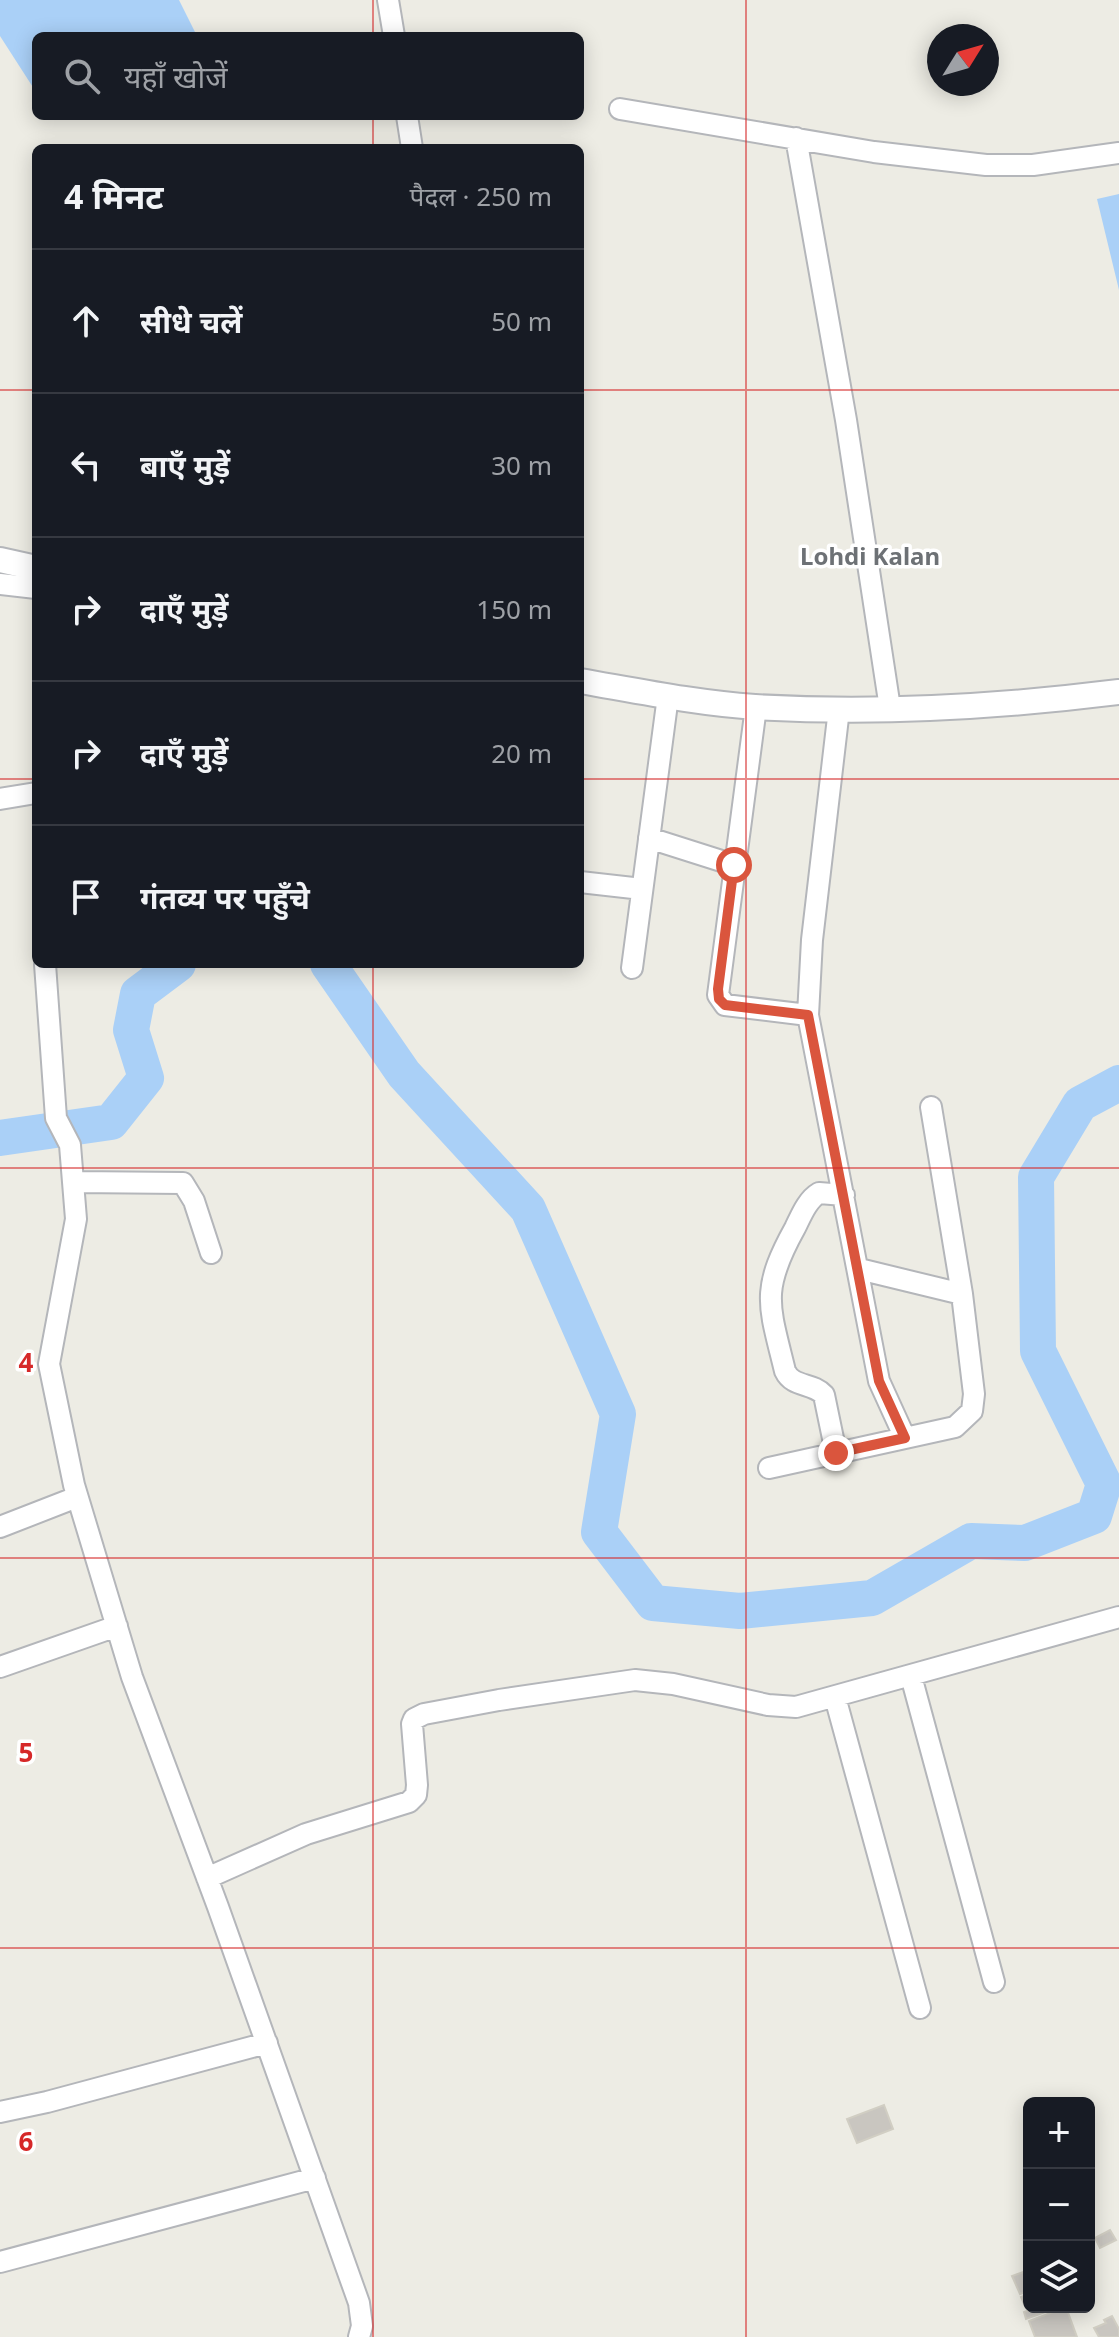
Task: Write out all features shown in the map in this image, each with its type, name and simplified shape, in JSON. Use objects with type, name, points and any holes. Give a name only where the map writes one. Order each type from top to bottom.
[{"type":"street","points":[[388,0],[393,32]]},
{"type":"street","points":[[620,109],[874,152],[986,165],[1033,165],[1119,153]]},
{"type":"street","points":[[408,120],[411,144]]},
{"type":"street","points":[[796,138],[846,420],[890,708]]},
{"type":"street","points":[[0,560],[32,567]]},
{"type":"street","points":[[0,584],[32,588]]},
{"type":"street","points":[[584,682],[756,707],[839,709],[997,704],[1119,692]]},
{"type":"street","points":[[632,968],[668,696]]},
{"type":"street","points":[[756,707],[719,999],[725,1005],[808,1015]]},
{"type":"street","points":[[839,709],[812,940],[808,1015],[879,1381],[905,1438]]},
{"type":"street","points":[[0,799],[32,794]]},
{"type":"street","points":[[649,838],[734,865]]},
{"type":"street","points":[[584,882],[642,889]]},
{"type":"street","points":[[45,968],[56,1118],[70,1145],[76,1219],[74,1244],[49,1364],[77,1497],[132,1677],[359,2303],[362,2326],[359,2337]]},
{"type":"street","points":[[769,1468],[955,1427],[972,1411],[974,1394],[962,1294],[931,1107]]},
{"type":"street","points":[[74,1182],[183,1183],[194,1201],[211,1253]]},
{"type":"street","points":[[836,1453],[824,1395],[817,1388],[791,1381],[785,1371],[769,1299],[779,1257],[809,1201],[819,1193],[844,1195]]},
{"type":"street","points":[[859,1269],[962,1294]]},
{"type":"street","points":[[0,1527],[77,1497]]},
{"type":"street","points":[[207,1878],[306,1834],[409,1802],[417,1791],[412,1724],[414,1719],[424,1714],[635,1680],[796,1707],[1119,1617]]},
{"type":"street","points":[[0,1667],[117,1626]]},
{"type":"street","points":[[911,1676],[994,1982]]},
{"type":"street","points":[[835,1697],[920,2008]]},
{"type":"street","points":[[0,2112],[267,2043]]},
{"type":"street","points":[[0,2262],[315,2178]]},
{"type":"water","points":[[0,0],[179,0],[195,32],[32,32],[32,86],[0,36]]},
{"type":"water","points":[[1119,194],[1119,290],[1097,199]]},
{"type":"building","points":[[884,2105],[893,2129],[857,2143],[847,2119]]},
{"type":"building","points":[[1110,2230],[1116,2240],[1100,2248],[1095,2238]]},
{"type":"building","points":[[1023,2272],[1023,2293],[1020,2294],[1012,2276]]},
{"type":"building","points":[[1024,2313],[1042,2313],[1026,2319]]},
{"type":"building","points":[[1050,2313],[1068,2313],[1077,2337],[1035,2337],[1029,2321]]},
{"type":"building","points":[[1112,2316],[1119,2329],[1119,2337],[1099,2337],[1094,2328],[1106,2323],[1104,2320]]},
{"type":"waterway","points":[[0,1138],[111,1122],[146,1078],[131,1030],[138,994],[173,968]]},
{"type":"waterway","points":[[331,968],[404,1074],[528,1209],[618,1414],[599,1532],[653,1603],[740,1611],[872,1598],[971,1541],[1025,1543],[1094,1516],[1104,1484],[1038,1351],[1036,1177],[1080,1104],[1119,1083]]},
{"type":"district","name":"Lohdi Kalan","points":[[870,555]]},
{"type":"route","points":[[734,865],[719,999],[725,1005],[808,1015],[879,1381],[905,1438],[836,1453]]}]
